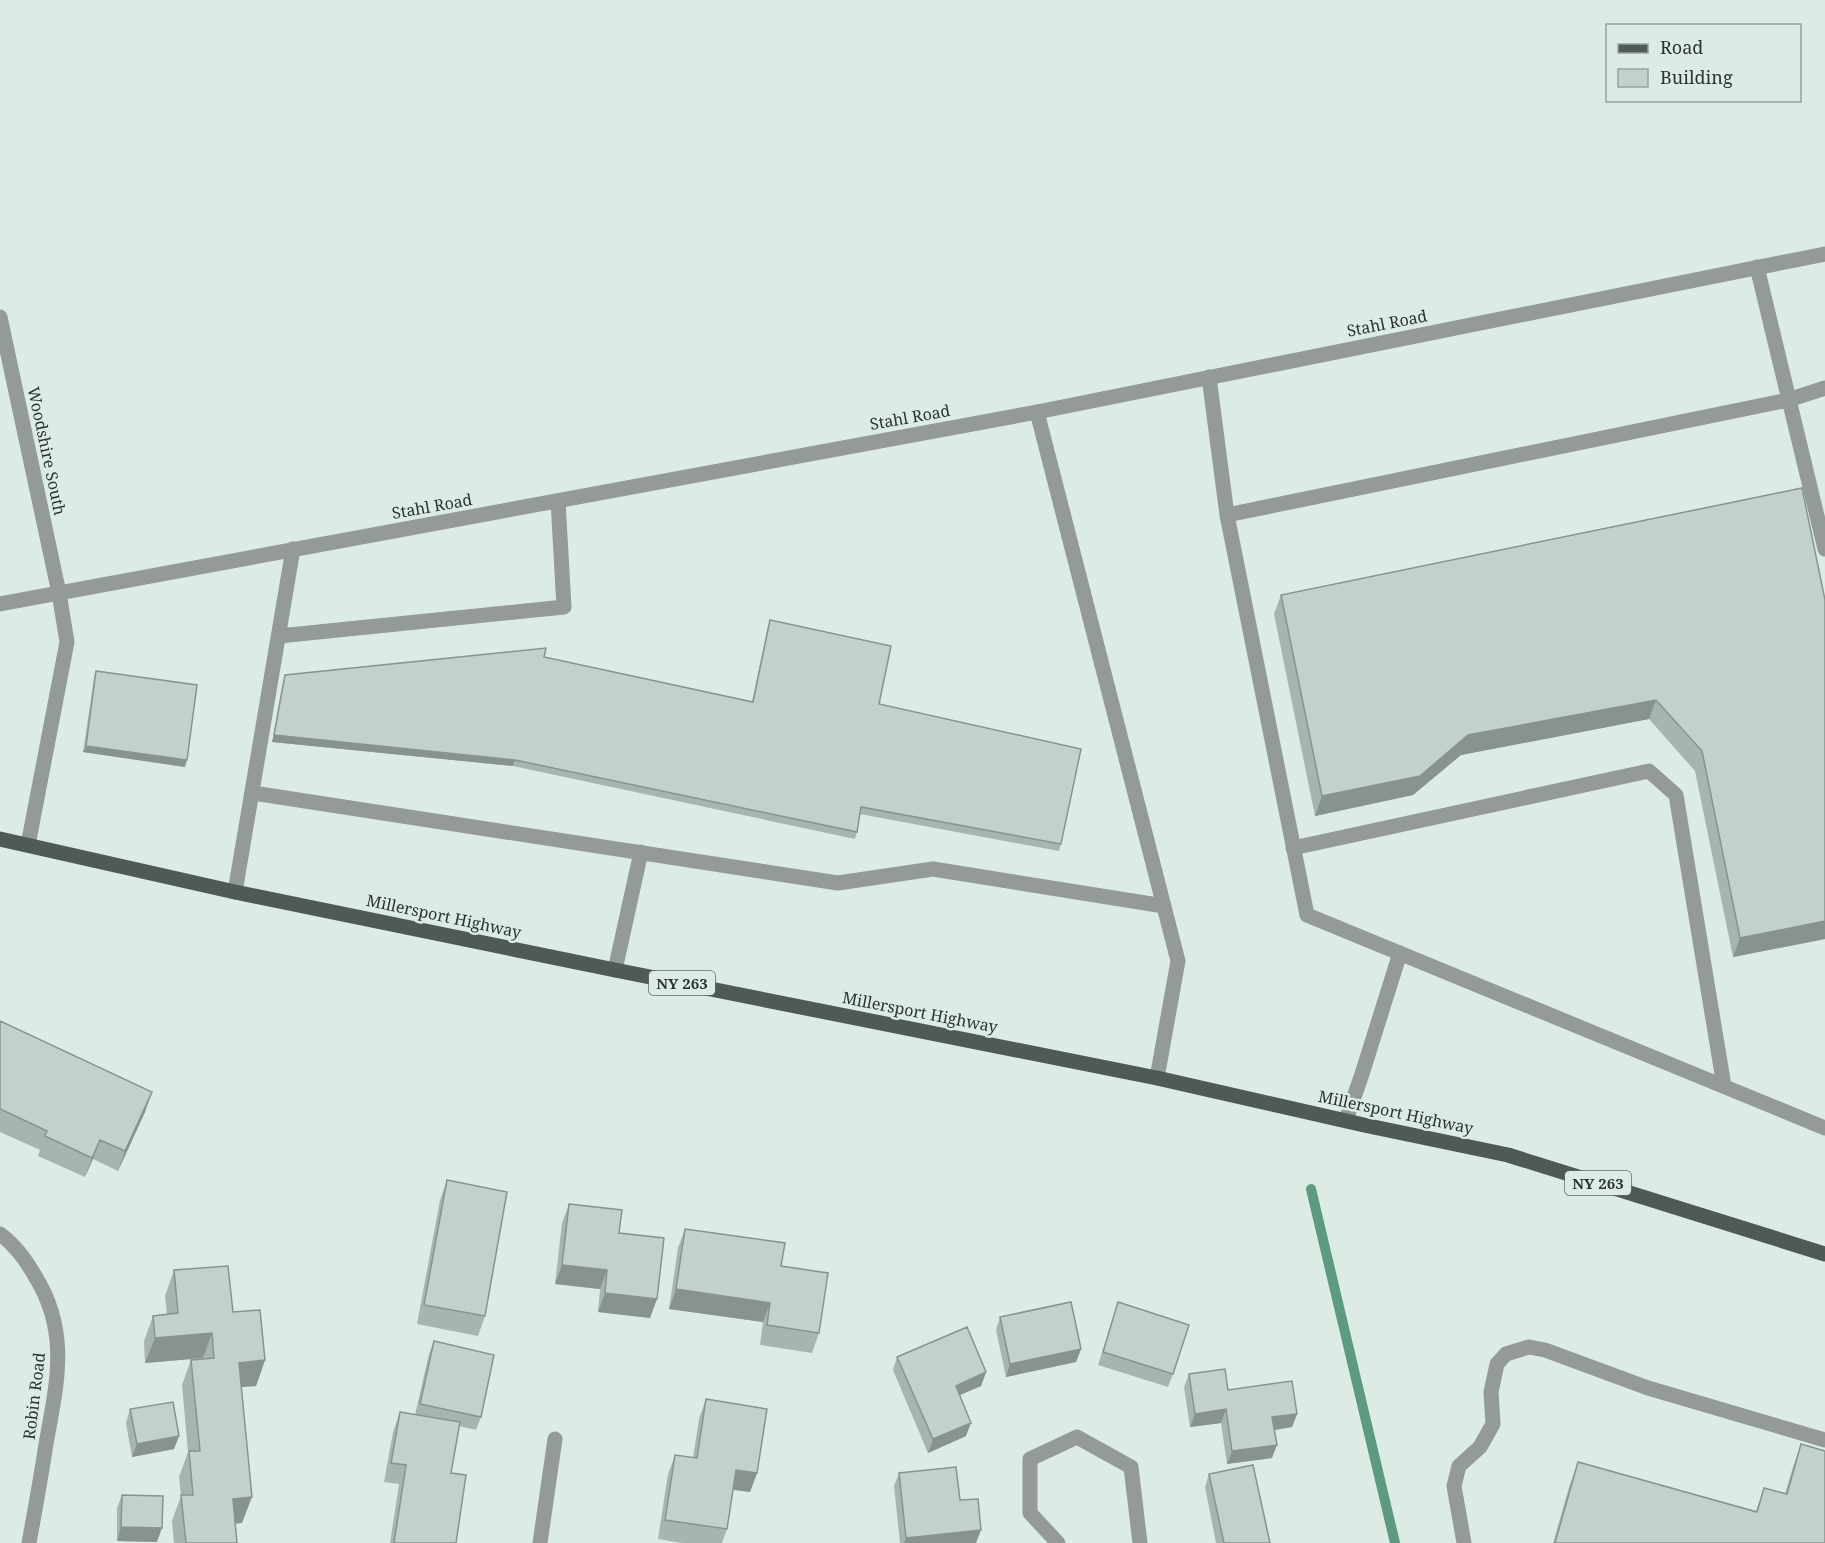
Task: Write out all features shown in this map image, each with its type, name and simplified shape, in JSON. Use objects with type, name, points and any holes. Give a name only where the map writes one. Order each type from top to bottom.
[{"type":"main road","name":"Millersport Highway","points":[[0,839],[235,892],[1157,1078],[1508,1155],[1825,1254]]},
{"type":"street","name":"Stahl Road","points":[[0,604],[1037,412],[1825,254]]},
{"type":"street","points":[[1757,267],[1825,549]]},
{"type":"street","name":"Woodshire South","points":[[0,317],[59,593],[67,642],[28,844]]},
{"type":"street","points":[[1209,377],[1227,515],[1307,915],[1825,1128]]},
{"type":"street","points":[[1227,515],[1788,400],[1825,388]]},
{"type":"street","points":[[1037,412],[1178,961],[1157,1078]]},
{"type":"street","points":[[279,636],[564,606],[558,501]]},
{"type":"street","points":[[235,892],[293,549]]},
{"type":"street","points":[[1293,848],[1649,771],[1676,795],[1724,1086]]},
{"type":"street","points":[[253,793],[838,883],[933,869],[1164,906]]},
{"type":"street","points":[[615,970],[641,852]]},
{"type":"street","points":[[1346,1120],[1400,953]]},
{"type":"street","name":"Robin Road","points":[[0,1234],[9,1241],[28,1264],[46,1293],[54,1318],[59,1350],[57,1384],[29,1543]]},
{"type":"street","points":[[1464,1543],[1454,1486],[1459,1466],[1480,1447],[1493,1424],[1491,1392],[1497,1364],[1506,1354],[1529,1347],[1545,1350],[1648,1388],[1825,1440]]},
{"type":"street","points":[[1058,1543],[1030,1513],[1030,1459],[1077,1437],[1131,1467],[1140,1543]]},
{"type":"street","points":[[540,1543],[555,1439]]},
{"type":"building","points":[[1802,488],[1825,600],[1825,921],[1740,938],[1702,751],[1656,700],[1468,735],[1420,776],[1322,796],[1281,595]]},
{"type":"building","points":[[770,620],[891,646],[879,704],[1081,749],[1061,844],[861,807],[857,832],[515,760],[274,735],[285,675],[546,648],[544,657],[753,702]]},
{"type":"building","points":[[96,671],[197,685],[187,760],[86,746]]},
{"type":"building","points":[[0,1021],[152,1092],[125,1151],[100,1140],[92,1158],[45,1136],[47,1131],[0,1109]]},
{"type":"building","points":[[447,1180],[507,1192],[485,1316],[424,1305]]},
{"type":"building","points":[[569,1204],[622,1210],[619,1233],[664,1238],[657,1299],[605,1293],[607,1270],[562,1265]]},
{"type":"building","points":[[685,1229],[785,1243],[781,1266],[828,1273],[819,1333],[767,1325],[770,1303],[676,1289]]},
{"type":"building","points":[[228,1266],[233,1312],[260,1310],[265,1360],[239,1363],[252,1497],[233,1499],[237,1543],[186,1543],[181,1495],[193,1495],[189,1451],[200,1451],[191,1360],[214,1358],[212,1333],[155,1338],[153,1316],[178,1313],[174,1270]]},
{"type":"building","points":[[1071,1302],[1081,1349],[1010,1364],[1000,1317]]},
{"type":"building","points":[[1118,1302],[1189,1325],[1173,1374],[1103,1352]]},
{"type":"building","points":[[967,1327],[986,1372],[956,1386],[971,1423],[933,1439],[897,1357]]},
{"type":"building","points":[[434,1341],[494,1355],[481,1417],[420,1404]]},
{"type":"building","points":[[1225,1369],[1228,1390],[1292,1381],[1297,1414],[1272,1417],[1277,1445],[1232,1451],[1226,1409],[1195,1414],[1189,1374]]},
{"type":"building","points":[[706,1399],[767,1409],[757,1473],[736,1470],[727,1529],[665,1520],[675,1455],[697,1458]]},
{"type":"building","points":[[173,1402],[179,1436],[137,1444],[130,1409]]},
{"type":"building","points":[[400,1412],[460,1422],[451,1473],[466,1475],[456,1543],[394,1543],[406,1465],[391,1463]]},
{"type":"building","points":[[1801,1444],[1825,1451],[1825,1543],[1555,1543],[1578,1462],[1757,1512],[1764,1488],[1787,1494]]},
{"type":"building","points":[[1253,1465],[1270,1543],[1224,1543],[1209,1474]]},
{"type":"building","points":[[956,1467],[960,1500],[978,1499],[981,1530],[906,1538],[899,1473]]},
{"type":"building","points":[[122,1495],[163,1496],[162,1528],[121,1527]]},
{"type":"waterway","points":[[1311,1189],[1395,1543]]}]
